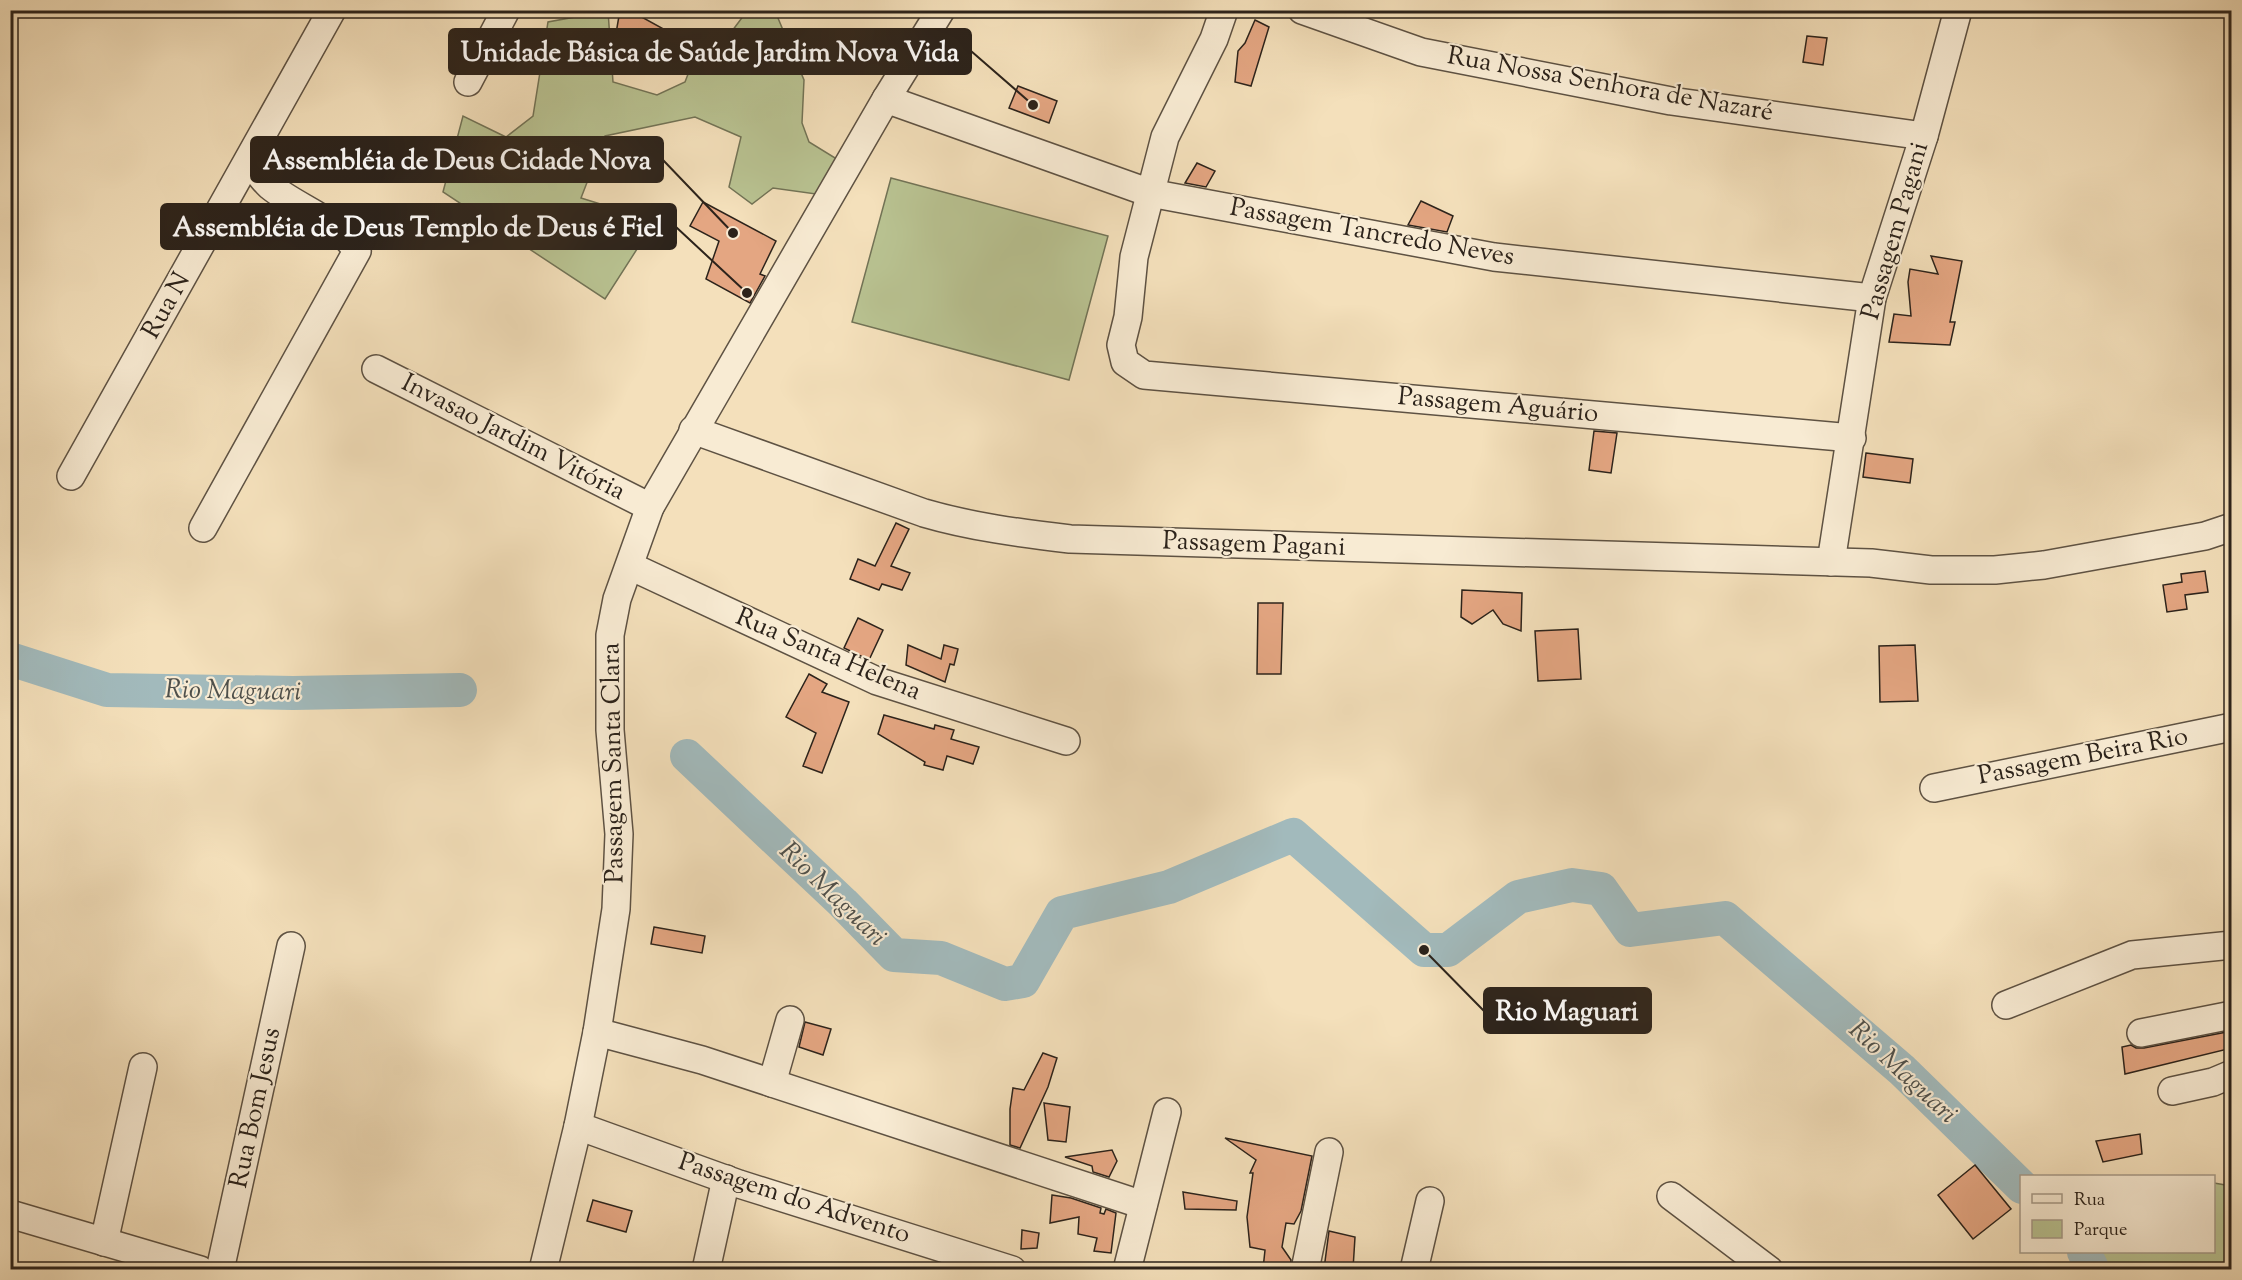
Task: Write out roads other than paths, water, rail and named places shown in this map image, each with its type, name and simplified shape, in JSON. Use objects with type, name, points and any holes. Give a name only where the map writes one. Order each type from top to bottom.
[{"type":"street","name":"Rua N","points":[[71,476],[332,10]]},
{"type":"street","points":[[468,82],[506,10]]},
{"type":"street","name":"Passagem Santa Clara","points":[[543,1269],[578,1125],[597,1032],[616,909],[619,834],[610,730],[610,635],[617,599],[650,507],[886,99],[941,10]]},
{"type":"street","points":[[1150,193],[1165,137],[1214,39],[1224,10]]},
{"type":"street","name":"Rua Nossa Senhora de Nazaré","points":[[1302,10],[1421,52],[1671,101],[1924,135]]},
{"type":"street","name":"Passagem Pagani","points":[[1831,562],[1872,298],[1924,135],[1958,10]]},
{"type":"street","name":"Passagem Tancredo Neves","points":[[886,99],[1150,193],[1494,257],[1872,298]]},
{"type":"street","points":[[203,528],[357,251],[350,240],[323,219],[269,185],[249,160]]},
{"type":"street","name":"Passagem Aguário","points":[[1150,193],[1134,257],[1128,317],[1121,345],[1125,362],[1144,375],[1852,438]]},
{"type":"street","name":"Invasao Jardim Vitória","points":[[376,369],[650,507]]},
{"type":"street","name":"Passagem Pagani","points":[[693,430],[945,519],[992,529],[1070,539],[1871,563],[1932,570],[1995,570],[2044,565],[2205,536],[2232,527]]},
{"type":"street","name":"Rua Santa Helena","points":[[630,566],[877,681],[1066,741]]},
{"type":"street","name":"Passagem Beira Rio","points":[[1934,788],[2232,727]]},
{"type":"street","points":[[2006,1005],[2132,955],[2232,945]]},
{"type":"street","name":"Rua Bom Jesus","points":[[220,1269],[291,946]]},
{"type":"street","points":[[2141,1033],[2232,1015]]},
{"type":"street","points":[[772,1083],[790,1020]]},
{"type":"street","points":[[597,1032],[702,1060],[1143,1205]]},
{"type":"street","points":[[104,1242],[143,1067]]},
{"type":"street","points":[[2172,1091],[2212,1082],[2232,1074]]},
{"type":"street","points":[[1127,1269],[1167,1112]]},
{"type":"street","name":"Passagem do Advento","points":[[578,1125],[946,1259],[1012,1269]]},
{"type":"street","points":[[1305,1269],[1329,1152]]},
{"type":"street","points":[[706,1269],[726,1179]]},
{"type":"street","points":[[1671,1196],[1769,1269]]},
{"type":"street","points":[[1414,1269],[1430,1201]]},
{"type":"street","points":[[10,1214],[104,1242],[137,1261],[200,1269]]},
{"type":"waterway","name":"Rio Maguari","points":[[10,659],[107,690],[293,693],[460,690]]},
{"type":"waterway","name":"Rio Maguari","points":[[687,756],[843,903],[894,955],[941,958],[1005,984],[1023,981],[1062,913],[1169,887],[1293,835],[1424,950],[1448,950],[1518,897],[1572,885],[1601,889],[1630,930],[1725,918],[1902,1070],[2020,1185]]},
{"type":"waterway","name":"Rio Maguari","points":[[2084,1253],[2093,1270]]},
{"type":"place","name":"Unidade Básica de Saúde Jardim Nova Vida","points":[[1033,105]]},
{"type":"place","name":"Assembléia de Deus Cidade Nova","points":[[733,233]]},
{"type":"place","name":"Assembléia de Deus Templo de Deus é Fiel","points":[[747,293]]},
{"type":"place","name":"Rio Maguari","points":[[1424,950]]}]
